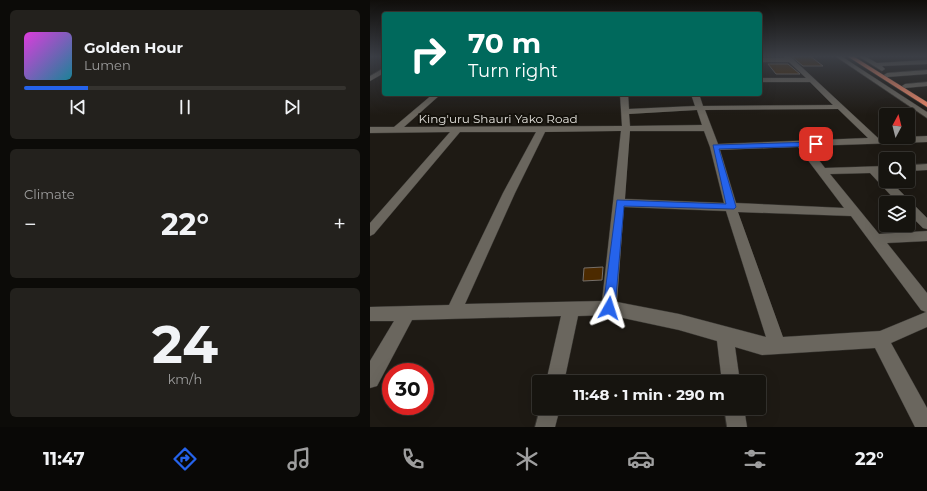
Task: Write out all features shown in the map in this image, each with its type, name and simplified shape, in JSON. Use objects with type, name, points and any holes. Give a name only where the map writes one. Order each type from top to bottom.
[{"type":"highway","points":[[881,76],[927,105]]},
{"type":"highway","points":[[888,76],[927,100]]},
{"type":"street","points":[[808,76],[876,141]]},
{"type":"street","points":[[868,76],[927,116]]},
{"type":"street","points":[[762,80],[812,80]]},
{"type":"street","points":[[905,86],[927,84]]},
{"type":"street","points":[[396,130],[435,96]]},
{"type":"street","points":[[609,308],[626,129],[624,96]]},
{"type":"street","points":[[697,96],[706,128],[715,147],[731,207],[777,346]]},
{"type":"street","points":[[625,112],[700,108],[840,107]]},
{"type":"street","name":"King'uru Shauri Yako Road","points":[[370,130],[706,128]]},
{"type":"street","points":[[454,312],[509,193],[542,129]]},
{"type":"street","points":[[370,231],[456,130]]},
{"type":"street","points":[[715,147],[802,145],[927,139]]},
{"type":"street","points":[[802,145],[927,305]]},
{"type":"street","points":[[915,168],[927,167]]},
{"type":"street","points":[[872,169],[898,196]]},
{"type":"street","points":[[822,171],[879,169]]},
{"type":"street","points":[[620,202],[854,212]]},
{"type":"street","points":[[915,213],[927,225]]},
{"type":"street","points":[[876,239],[927,236]]},
{"type":"street","points":[[370,314],[609,308],[679,322],[762,346],[834,343],[880,339],[927,319]]},
{"type":"street","points":[[557,375],[571,309]]},
{"type":"street","points":[[370,379],[408,313]]},
{"type":"street","points":[[725,335],[729,375]]},
{"type":"street","points":[[880,339],[926,427]]},
{"type":"street","points":[[545,427],[548,415]]},
{"type":"street","points":[[735,415],[737,427]]},
{"type":"building","points":[[603,267],[602,280],[583,281],[584,268]]},
{"type":"route","points":[[609,308],[620,202],[731,207],[715,147],[816,144]]}]
